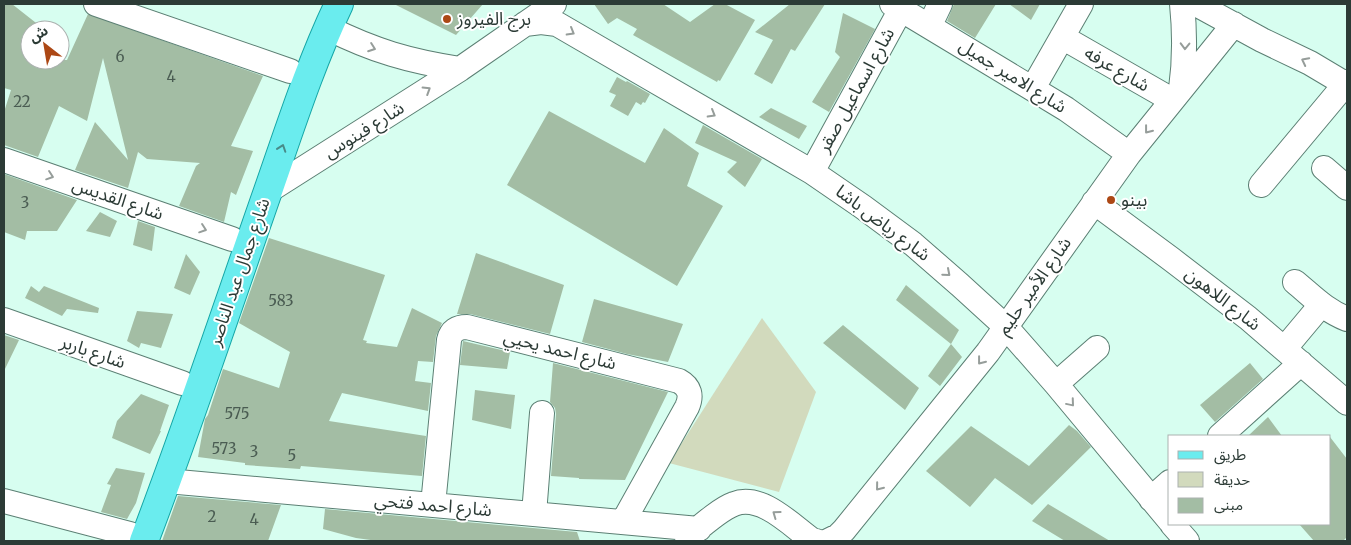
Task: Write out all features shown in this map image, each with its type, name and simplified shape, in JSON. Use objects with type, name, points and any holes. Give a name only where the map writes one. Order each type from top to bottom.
[{"type":"main road","name":"شارع جمال عبد الناصر","points":[[134,539],[182,383],[290,71],[323,16],[339,4]]},
{"type":"main road","name":"شارع جمال عبد الناصر","points":[[134,539],[167,481],[303,89],[323,16]]},
{"type":"street","points":[[96,4],[290,71]]},
{"type":"street","name":"شارع فينوس","points":[[268,191],[460,69],[554,4]]},
{"type":"street","points":[[930,25],[940,4]]},
{"type":"street","points":[[1033,88],[1081,4]]},
{"type":"street","points":[[1176,95],[1185,41],[1182,4]]},
{"type":"street","points":[[1196,4],[1347,84],[1261,185]]},
{"type":"street","name":"شارع الامير جميل","points":[[897,6],[1066,108],[1129,154]]},
{"type":"street","name":"شارع اسماعيل صقر","points":[[812,172],[897,6]]},
{"type":"street","points":[[323,16],[359,44],[426,64],[460,69]]},
{"type":"street","name":"شارع رياض باشا","points":[[525,24],[541,22],[557,24],[812,172],[919,249],[1006,327],[1168,519]]},
{"type":"street","name":"شارع الأمير حليم","points":[[828,541],[838,536],[844,530],[949,402],[1006,327],[1129,154],[1234,24]]},
{"type":"street","name":"شارع عرفه","points":[[1062,37],[1176,95]]},
{"type":"street","name":"شارع القديس","points":[[4,160],[232,239]]},
{"type":"street","points":[[1324,168],[1347,188]]},
{"type":"street","name":"شارع اللاهون","points":[[1094,202],[1171,259],[1293,355],[1347,403]]},
{"type":"street","points":[[1295,282],[1321,304],[1347,319]]},
{"type":"street","points":[[1221,435],[1293,355],[1321,304]]},
{"type":"street","name":"شارع باربر","points":[[4,320],[182,383]]},
{"type":"street","name":"شارع احمد يحيي","points":[[433,505],[449,340],[453,331],[467,327],[679,381],[687,387],[690,397],[687,407],[623,522]]},
{"type":"street","points":[[1056,384],[1097,348]]},
{"type":"street","points":[[534,514],[542,413]]},
{"type":"street","name":"شارع احمد فتحي","points":[[167,481],[623,522],[691,535]]},
{"type":"street","points":[[1151,499],[1168,484]]},
{"type":"street","points":[[4,501],[134,539]]},
{"type":"street","points":[[691,535],[734,504],[746,501],[759,503],[816,541]]},
{"type":"street","name":"شارع رياض باشا","points":[[1174,525],[1187,541]]},
{"type":"green space","points":[[762,318],[816,392],[779,492],[669,463]]},
{"type":"building","points":[[4,4],[12,4],[32,20],[20,20],[20,70],[70,70],[70,53],[88,14],[263,76],[231,146],[253,151],[236,195],[231,192],[224,222],[179,206],[196,166],[200,163],[147,159],[138,152],[128,188],[75,170],[95,122],[128,160],[103,58],[87,121],[59,106],[38,157],[4,145],[4,112],[11,90],[4,88]]},
{"type":"building","name":"برج الفيروز","points":[[394,4],[483,4],[456,35]]},
{"type":"building","points":[[594,4],[663,4],[690,22],[715,4],[725,4],[755,20],[720,81],[718,80],[717,82],[633,35],[637,29],[617,18],[608,24]]},
{"type":"building","points":[[790,4],[825,4],[795,51],[791,49],[772,84],[754,74],[773,40],[755,32]]},
{"type":"building","points":[[954,4],[996,4],[975,38],[947,21]]},
{"type":"building","points":[[1009,4],[1040,4],[1031,20]]},
{"type":"building","points":[[843,13],[875,29],[829,112],[812,102],[840,57],[835,52]]},
{"type":"building","points":[[617,77],[650,94],[645,103],[643,102],[641,105],[636,102],[628,116],[610,106],[616,95],[609,92]]},
{"type":"building","points":[[771,108],[807,126],[799,139],[759,117]]},
{"type":"building","points":[[549,111],[645,163],[664,128],[699,153],[687,186],[723,206],[677,286],[507,185]]},
{"type":"building","points":[[703,125],[762,159],[745,187],[727,172],[737,162],[695,143]]},
{"type":"building","points":[[4,174],[77,200],[57,231],[27,231],[25,240],[4,232]]},
{"type":"building","points":[[100,212],[117,221],[110,237],[86,231]]},
{"type":"building","points":[[138,221],[155,227],[152,251],[133,245]]},
{"type":"building","points":[[269,238],[385,275],[363,340],[367,341],[366,343],[397,347],[412,308],[442,323],[436,336],[433,362],[418,361],[415,381],[431,383],[428,411],[342,393],[329,421],[426,436],[422,476],[301,466],[300,469],[245,465],[245,463],[198,457],[205,419],[223,369],[279,388],[290,352],[239,323]]},
{"type":"building","points":[[476,253],[564,285],[550,334],[470,314],[457,314]]},
{"type":"building","points":[[186,254],[200,272],[190,295],[174,288]]},
{"type":"building","points":[[906,285],[959,330],[951,344],[896,300]]},
{"type":"building","points":[[31,286],[39,292],[44,286],[99,308],[98,313],[67,309],[62,316],[25,298]]},
{"type":"building","points":[[594,299],[683,324],[668,362],[582,342]]},
{"type":"building","points":[[137,311],[173,314],[161,348],[141,343],[139,348],[127,341]]},
{"type":"building","points":[[843,325],[919,388],[905,410],[823,343]]},
{"type":"building","points":[[4,335],[19,340],[4,371]]},
{"type":"building","points":[[463,341],[510,352],[507,369],[460,365]]},
{"type":"building","points":[[951,344],[962,357],[940,386],[928,376]]},
{"type":"building","points":[[553,363],[668,392],[625,480],[551,476],[556,414],[555,408],[550,402]]},
{"type":"building","points":[[1250,363],[1263,379],[1215,422],[1200,405]]},
{"type":"building","points":[[475,390],[515,395],[511,429],[472,420]]},
{"type":"building","points":[[141,394],[169,405],[161,431],[150,454],[112,438],[117,421]]},
{"type":"building","points":[[1268,417],[1281,435],[1249,435]]},
{"type":"building","points":[[1069,425],[1091,447],[1032,505],[995,478],[970,507],[926,471],[971,426],[1029,466]]},
{"type":"building","points":[[1331,438],[1347,459],[1347,537],[1343,541],[1314,541],[1300,525],[1331,525]]},
{"type":"building","points":[[116,468],[145,473],[136,503],[127,519],[101,512],[111,485],[107,484]]},
{"type":"building","points":[[178,496],[281,505],[268,541],[162,541]]},
{"type":"building","points":[[1048,504],[1110,541],[1065,541],[1032,521]]},
{"type":"building","points":[[325,509],[577,532],[580,541],[378,541],[356,538],[323,529]]},
{"type":"place","name":"برج الفيروز","points":[[447,19]]},
{"type":"place","name":"بينو","points":[[1111,200]]}]
